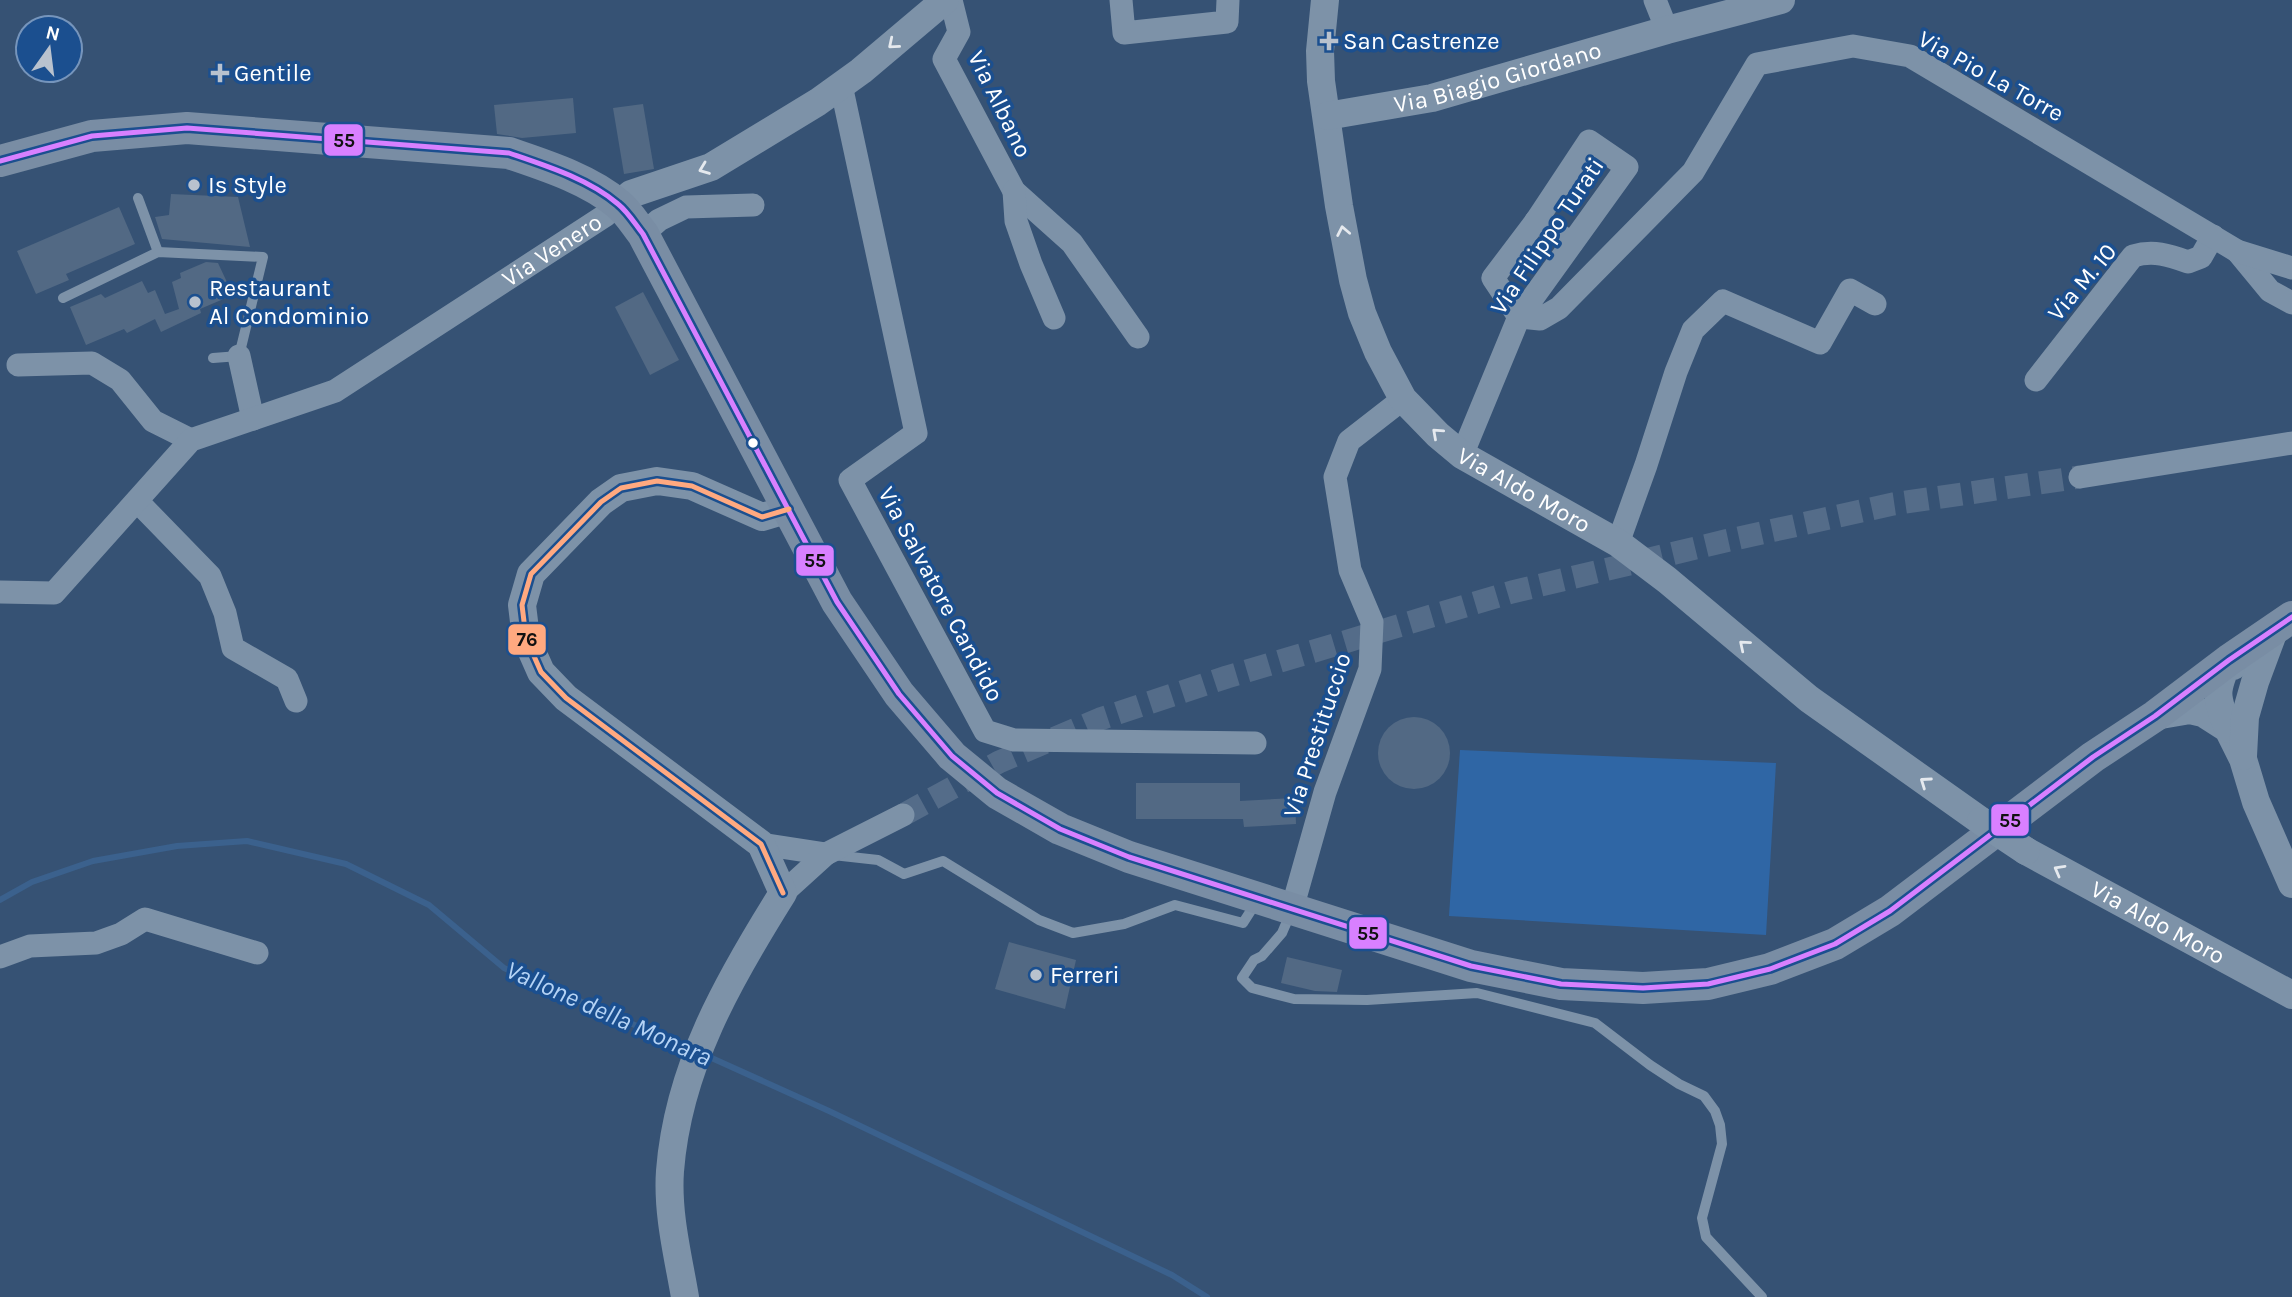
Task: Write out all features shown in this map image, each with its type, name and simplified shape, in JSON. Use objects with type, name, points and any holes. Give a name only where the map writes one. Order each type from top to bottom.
[{"type":"main road","points":[[0,161],[92,136],[187,128],[509,153],[555,168],[619,204],[643,234],[837,602],[899,694],[952,756],[997,793],[1060,829],[1129,857],[1471,966],[1561,984],[1643,988],[1708,984],[1770,970],[1835,944],[1890,911],[2093,757],[2284,623]]},
{"type":"street","name":"Via Venero","points":[[0,592],[54,593],[191,440],[335,391],[606,215],[631,194],[711,167],[818,102],[945,0]]},
{"type":"street","name":"Via Albano","points":[[951,0],[959,32],[944,59],[1014,191],[1072,243],[1138,337]]},
{"type":"street","points":[[1121,0],[1124,33],[1227,22],[1228,0]]},
{"type":"street","name":"Via Aldo Moro","points":[[1325,0],[1320,51],[1321,81],[1339,206],[1362,313],[1378,352],[1403,399],[1419,417],[1462,455],[1618,543],[1667,580],[1809,699],[2026,851],[2292,995]]},
{"type":"street","points":[[1655,0],[1667,30]]},
{"type":"street","name":"Via Biagio Giordano","points":[[1327,116],[1432,98],[1781,0]]},
{"type":"street","name":"Via Pio La Torre","points":[[1519,317],[1539,319],[1559,309],[1693,172],[1757,64],[1853,46],[1910,56],[2237,251]]},
{"type":"street","name":"Via Salvatore Candido","points":[[841,85],[916,433],[850,480],[985,731],[1014,740],[1255,743]]},
{"type":"street","name":"Via Filippo Turati","points":[[1462,455],[1519,317],[1627,167],[1589,141],[1536,221]]},
{"type":"street","name":"Via Albano","points":[[1014,191],[1016,221],[1054,318]]},
{"type":"street","points":[[643,234],[659,220],[686,207],[753,205]]},
{"type":"street","points":[[1519,317],[1493,278],[1536,221],[1572,243]]},
{"type":"street","name":"Via M. 10","points":[[2036,380],[2133,256],[2147,252],[2167,254],[2188,262],[2201,257],[2213,236]]},
{"type":"street","points":[[2237,251],[2292,268]]},
{"type":"street","points":[[2237,251],[2270,291],[2292,303]]},
{"type":"street","points":[[1618,543],[1692,330],[1723,301],[1820,343],[1850,290],[1875,304]]},
{"type":"street","points":[[239,356],[253,419]]},
{"type":"street","points":[[18,365],[92,363],[120,380],[153,421],[191,440]]},
{"type":"street","name":"Via Prestituccio","points":[[1292,909],[1325,792],[1370,669],[1372,622],[1350,570],[1335,477],[1349,441],[1403,399]]},
{"type":"street","points":[[2080,477],[2292,443]]},
{"type":"street","points":[[789,509],[762,517],[692,486],[657,481],[621,488],[601,502],[531,574],[522,605],[526,638],[541,672],[566,698],[761,844],[826,854]]},
{"type":"street","points":[[137,501],[210,576],[225,613],[233,648],[288,679],[296,701]]},
{"type":"street","points":[[2284,623],[2237,723],[2243,759],[2256,802],[2292,884]]},
{"type":"street","points":[[2229,660],[2218,685],[2219,706],[2237,723]]},
{"type":"street","points":[[2155,716],[2190,710],[2237,723]]},
{"type":"street","points":[[685,1297],[672,1223],[670,1171],[681,1102],[692,1067],[720,1000],[783,893],[826,854],[903,815]]},
{"type":"street","points":[[761,844],[783,893]]},
{"type":"street","points":[[0,957],[30,946],[96,943],[121,934],[145,919],[257,953]]},
{"type":"lane","points":[[138,198],[158,252]]},
{"type":"lane","points":[[63,298],[158,252],[263,257],[239,356],[213,358]]},
{"type":"lane","points":[[826,854],[878,860],[904,874],[943,861],[1039,920],[1073,933],[1124,924],[1175,905],[1243,923],[1258,899]]},
{"type":"lane","points":[[1292,909],[1282,933],[1262,956],[1254,960],[1242,978],[1252,988],[1294,999],[1367,1000],[1477,993],[1566,1014],[1595,1023],[1650,1065],[1704,1096],[1720,1125],[1721,1144],[1702,1217],[1706,1237],[1762,1297]]},
{"type":"shaded area","points":[[1460,750],[1776,763],[1766,935],[1449,916]]},
{"type":"building","points":[[573,98],[576,133],[522,138],[497,134],[494,105]]},
{"type":"building","points":[[643,104],[654,169],[624,174],[613,108]]},
{"type":"building","points":[[171,194],[238,197],[250,247],[162,239],[155,217],[169,215]]},
{"type":"building","points":[[119,207],[135,244],[66,274],[69,280],[36,294],[17,251]]},
{"type":"building","points":[[206,262],[218,263],[233,295],[200,309],[201,313],[161,332],[155,319],[127,333],[124,329],[86,345],[70,307],[101,294],[105,298],[142,281],[148,293],[155,290],[165,314],[179,309],[172,282],[181,278],[180,273]]},
{"type":"building","points":[[643,292],[679,360],[650,375],[615,307]]},
{"type":"building","points":[[1407,717],[1421,717],[1440,727],[1450,746],[1450,760],[1440,779],[1421,789],[1407,789],[1388,779],[1378,760],[1378,746],[1388,727]]},
{"type":"building","points":[[1136,783],[1240,783],[1240,801],[1295,798],[1296,824],[1244,827],[1243,819],[1136,819]]},
{"type":"building","name":"Ferreri","points":[[1009,942],[1076,960],[1065,1009],[995,989]]},
{"type":"building","points":[[1287,957],[1342,970],[1337,992],[1315,991],[1281,983]]},
{"type":"waterway","name":"Vallone della Monara","points":[[0,900],[32,882],[93,861],[177,846],[247,841],[346,864],[429,905],[504,968],[692,1050]]},
{"type":"waterway","name":"Vallone della Monara","points":[[705,1055],[829,1111],[1172,1275],[1207,1297]]},
{"type":"tunnel","points":[[903,815],[999,762],[1100,719],[1227,677],[1512,592],[1893,504],[2080,477]]},
{"type":"transit line","name":"55","points":[[0,161],[92,136],[187,128],[509,153],[594,187],[622,207],[643,234],[837,602],[899,694],[952,756],[997,793],[1060,829],[1129,857],[1471,966],[1561,984],[1643,988],[1708,984],[1770,969],[1835,944],[1890,911],[2093,757],[2155,716],[2292,617]]},
{"type":"transit line","name":"76","points":[[783,893],[761,844],[566,698],[541,672],[526,638],[522,605],[531,574],[601,502],[621,488],[657,481],[692,486],[762,517],[789,509]]},
{"type":"place","name":"San Castrenze","points":[[1329,41]]},
{"type":"place","name":"Gentile","points":[[220,73]]},
{"type":"place","name":"Is Style","points":[[194,185]]},
{"type":"place","name":"Restaurant Al Condominio","points":[[195,302]]},
{"type":"place","name":"Ferreri","points":[[1036,975]]}]
